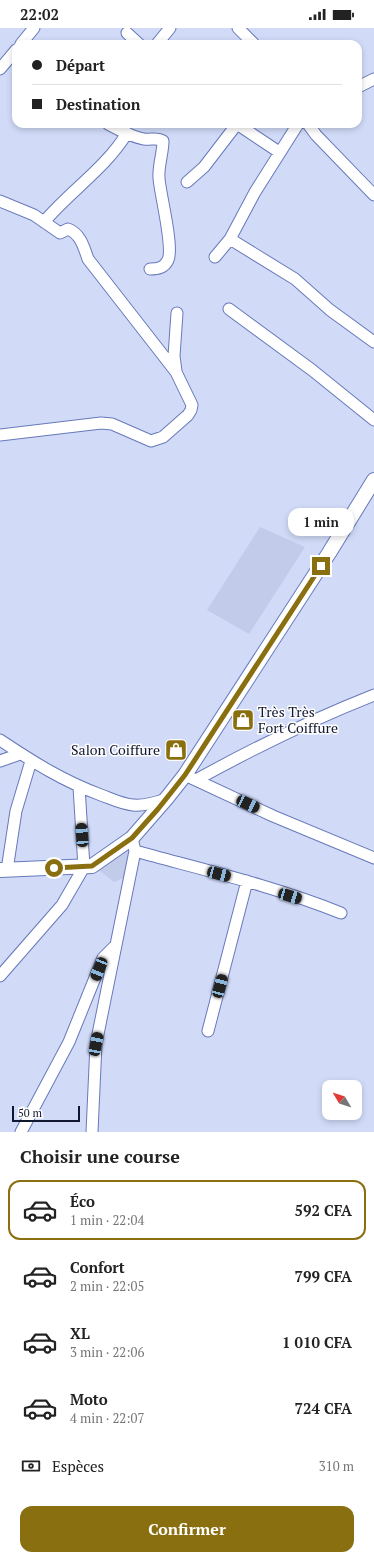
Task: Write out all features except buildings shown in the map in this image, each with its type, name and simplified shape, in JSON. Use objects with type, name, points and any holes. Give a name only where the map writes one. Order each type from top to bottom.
[{"type":"main road","points":[[4,870],[92,866],[133,845],[166,799],[191,778],[374,480]]},
{"type":"street","points":[[24,40],[34,28]]},
{"type":"street","points":[[161,40],[170,28]]},
{"type":"street","points":[[238,28],[250,40]]},
{"type":"street","points":[[127,33],[135,40]]},
{"type":"street","points":[[0,69],[12,55]]},
{"type":"street","points":[[362,85],[374,79]]},
{"type":"street","points":[[116,128],[144,139],[160,139],[163,141],[159,177],[163,198],[169,256],[163,266],[158,269],[150,269]]},
{"type":"street","points":[[187,182],[207,164],[234,128]]},
{"type":"street","points":[[243,128],[279,152]]},
{"type":"street","points":[[215,257],[230,239],[255,192],[295,128]]},
{"type":"street","points":[[311,128],[374,195]]},
{"type":"street","points":[[44,222],[59,204],[109,156],[127,133]]},
{"type":"street","points":[[0,201],[24,210],[60,233],[68,229],[77,235],[83,244],[88,259],[176,372],[192,405],[191,410],[162,437],[151,441],[112,424],[101,423],[0,435]]},
{"type":"street","points":[[230,239],[295,279],[330,310],[374,342]]},
{"type":"street","points":[[229,309],[312,370],[374,420]]},
{"type":"street","points":[[176,372],[174,356],[177,312]]},
{"type":"street","points":[[191,778],[304,725],[374,695]]},
{"type":"street","points":[[0,740],[30,761],[79,787],[119,802],[134,805],[151,804],[166,799]]},
{"type":"street","points":[[0,761],[20,754]]},
{"type":"street","points":[[4,870],[16,811],[30,761]]},
{"type":"street","points":[[191,778],[273,816],[374,858]]},
{"type":"street","points":[[0,976],[62,905],[84,866],[79,787]]},
{"type":"street","points":[[92,1132],[96,1044],[133,845],[316,903],[340,913]]},
{"type":"street","points":[[208,1031],[247,882]]},
{"type":"street","points":[[21,1132],[69,1042],[104,958],[114,947]]},
{"type":"shaded area","points":[[260,527],[305,547],[249,634],[207,610]]},
{"type":"shaded area","points":[[126,845],[134,860],[133,874],[114,882],[96,868]]},
{"type":"place","name":"Très Très Fort Coiffure","points":[[243,720]]},
{"type":"place","name":"Salon Coiffure","points":[[176,750]]},
{"type":"route","points":[[54,868],[92,866],[132,838],[158,809],[185,775],[321,566]]}]
